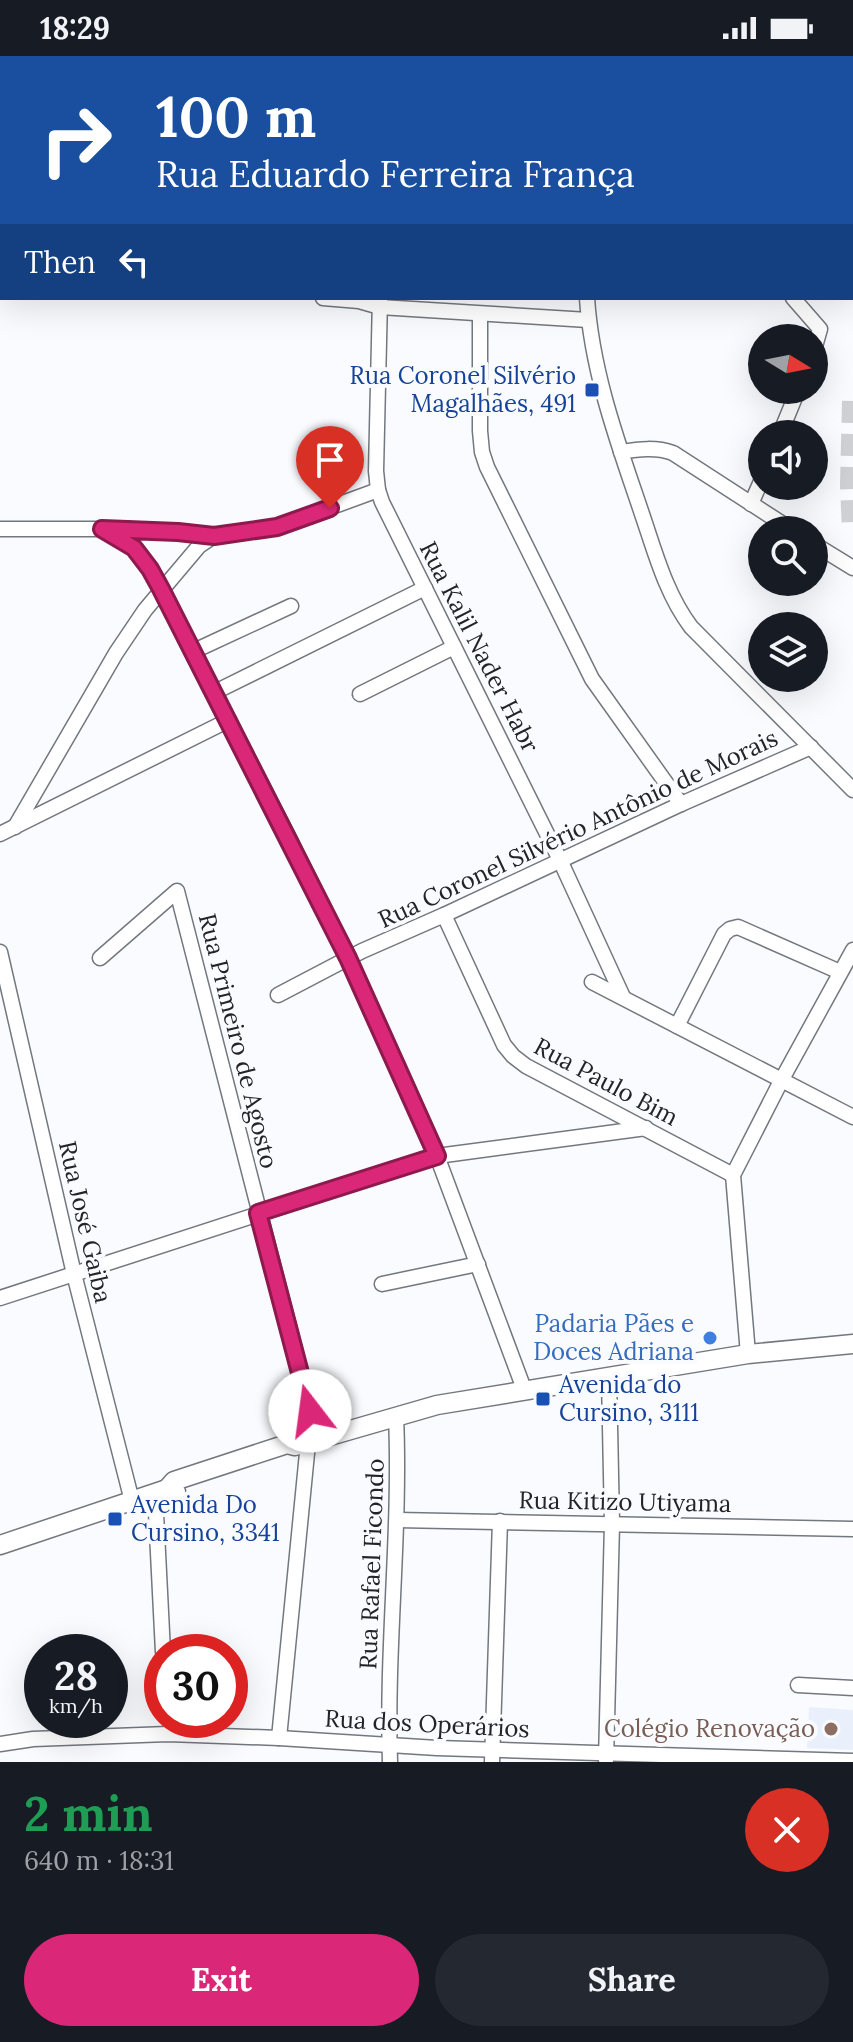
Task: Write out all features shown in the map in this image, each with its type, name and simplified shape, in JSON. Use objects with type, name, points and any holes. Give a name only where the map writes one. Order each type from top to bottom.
[{"type":"main road","points":[[0,1545],[161,1491],[177,1492],[290,1453],[307,1443],[437,1405],[748,1354],[853,1344]]},
{"type":"street","points":[[347,300],[480,314],[588,320]]},
{"type":"street","points":[[587,300],[601,388],[674,601],[683,617],[721,659],[853,790]]},
{"type":"street","points":[[795,300],[816,324]]},
{"type":"street","name":"Rua Kalil Nader Habr","points":[[380,302],[376,471],[382,502],[560,860],[623,997]]},
{"type":"street","points":[[480,314],[480,431],[487,467],[592,679],[681,804]]},
{"type":"street","points":[[621,452],[641,449],[673,453],[770,516]]},
{"type":"street","points":[[0,529],[102,529],[214,536],[277,527],[378,490]]},
{"type":"street","points":[[751,504],[753,500]]},
{"type":"street","points":[[102,529],[134,548],[150,569],[348,958],[437,1156],[524,1389]]},
{"type":"street","points":[[15,827],[116,653],[161,589],[199,546],[214,536]]},
{"type":"street","points":[[828,553],[853,568]]},
{"type":"street","points":[[215,692],[425,588]]},
{"type":"street","points":[[194,651],[291,606]]},
{"type":"street","points":[[360,694],[454,647]]},
{"type":"street","points":[[0,834],[229,720]]},
{"type":"street","name":"Rua Coronel Silvério Antônio de Morais","points":[[278,995],[348,958],[811,747]]},
{"type":"street","name":"Rua Primeiro de Agosto","points":[[100,958],[177,891],[258,1213],[307,1443]]},
{"type":"street","name":"Rua Paulo Bim","points":[[444,915],[504,1045],[513,1056],[526,1066],[733,1175]]},
{"type":"street","points":[[677,1026],[724,934],[730,929],[738,927],[840,972]]},
{"type":"street","points":[[748,1354],[733,1175],[853,950]]},
{"type":"street","name":"Rua José Gaiba","points":[[0,952],[74,1274],[132,1501]]},
{"type":"street","points":[[592,982],[853,1117]]},
{"type":"street","points":[[0,1298],[437,1156],[646,1128]]},
{"type":"street","points":[[382,1284],[478,1264]]},
{"type":"street","points":[[606,1758],[612,1524],[609,1377]]},
{"type":"street","name":"Rua Rafael Ficondo","points":[[390,1762],[397,1520],[396,1416]]},
{"type":"street","points":[[279,1738],[307,1443]]},
{"type":"street","points":[[161,1491],[163,1634]]},
{"type":"street","name":"Rua Kitizo Utiyama","points":[[397,1520],[853,1529]]},
{"type":"street","points":[[493,1756],[500,1521]]},
{"type":"street","points":[[798,1685],[853,1688]]},
{"type":"street","name":"Rua dos Operários","points":[[0,1744],[144,1729]]},
{"type":"street","name":"Rua dos Operários","points":[[248,1735],[493,1756],[853,1761]]},
{"type":"shaded area","name":"Colégio Renovação","points":[[809,1707],[853,1710],[853,1750],[807,1748]]},
{"type":"tunnel","points":[[853,401],[853,532]]},
{"type":"place","name":"Rua Coronel Silvério Magalhães, 491","points":[[592,390]]},
{"type":"place","name":"Padaria Pães e Doces Adriana","points":[[710,1338]]},
{"type":"place","name":"Avenida do Cursino, 3111","points":[[543,1399]]},
{"type":"place","name":"Avenida Do Cursino, 3341","points":[[115,1519]]},
{"type":"place","name":"Colégio Renovação","points":[[831,1729]]},
{"type":"route","points":[[310,1411],[258,1213],[437,1156],[348,958],[161,589],[134,548],[102,529],[214,536],[277,527],[330,508]]}]
